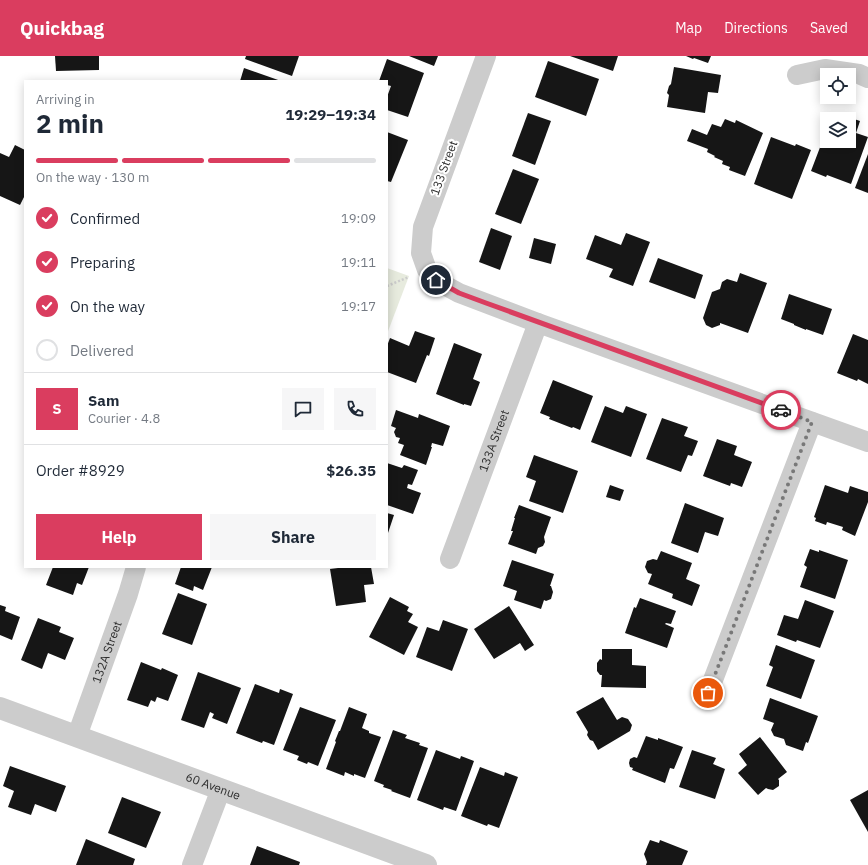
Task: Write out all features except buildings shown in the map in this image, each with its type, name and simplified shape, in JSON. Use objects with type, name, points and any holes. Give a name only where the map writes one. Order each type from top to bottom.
[{"type":"street","name":"133 Street","points":[[486,56],[423,227],[421,253],[427,270],[436,280],[459,293],[538,323]]},
{"type":"street","points":[[797,75],[825,69],[859,74],[868,78]]},
{"type":"street","points":[[538,323],[868,442]]},
{"type":"street","name":"133A Street","points":[[450,559],[538,323]]},
{"type":"street","points":[[708,693],[812,422]]},
{"type":"street","name":"132A Street","points":[[77,736],[128,594],[136,568]]},
{"type":"street","name":"60 Avenue","points":[[0,708],[426,865]]},
{"type":"street","points":[[192,865],[221,789]]},
{"type":"path","points":[[388,286],[414,274]]},
{"type":"shaded area","points":[[388,268],[409,276],[388,331]]},
{"type":"way so far","points":[[708,693],[812,422],[781,410]]},
{"type":"route","points":[[436,280],[459,293],[538,323],[781,410]]}]
